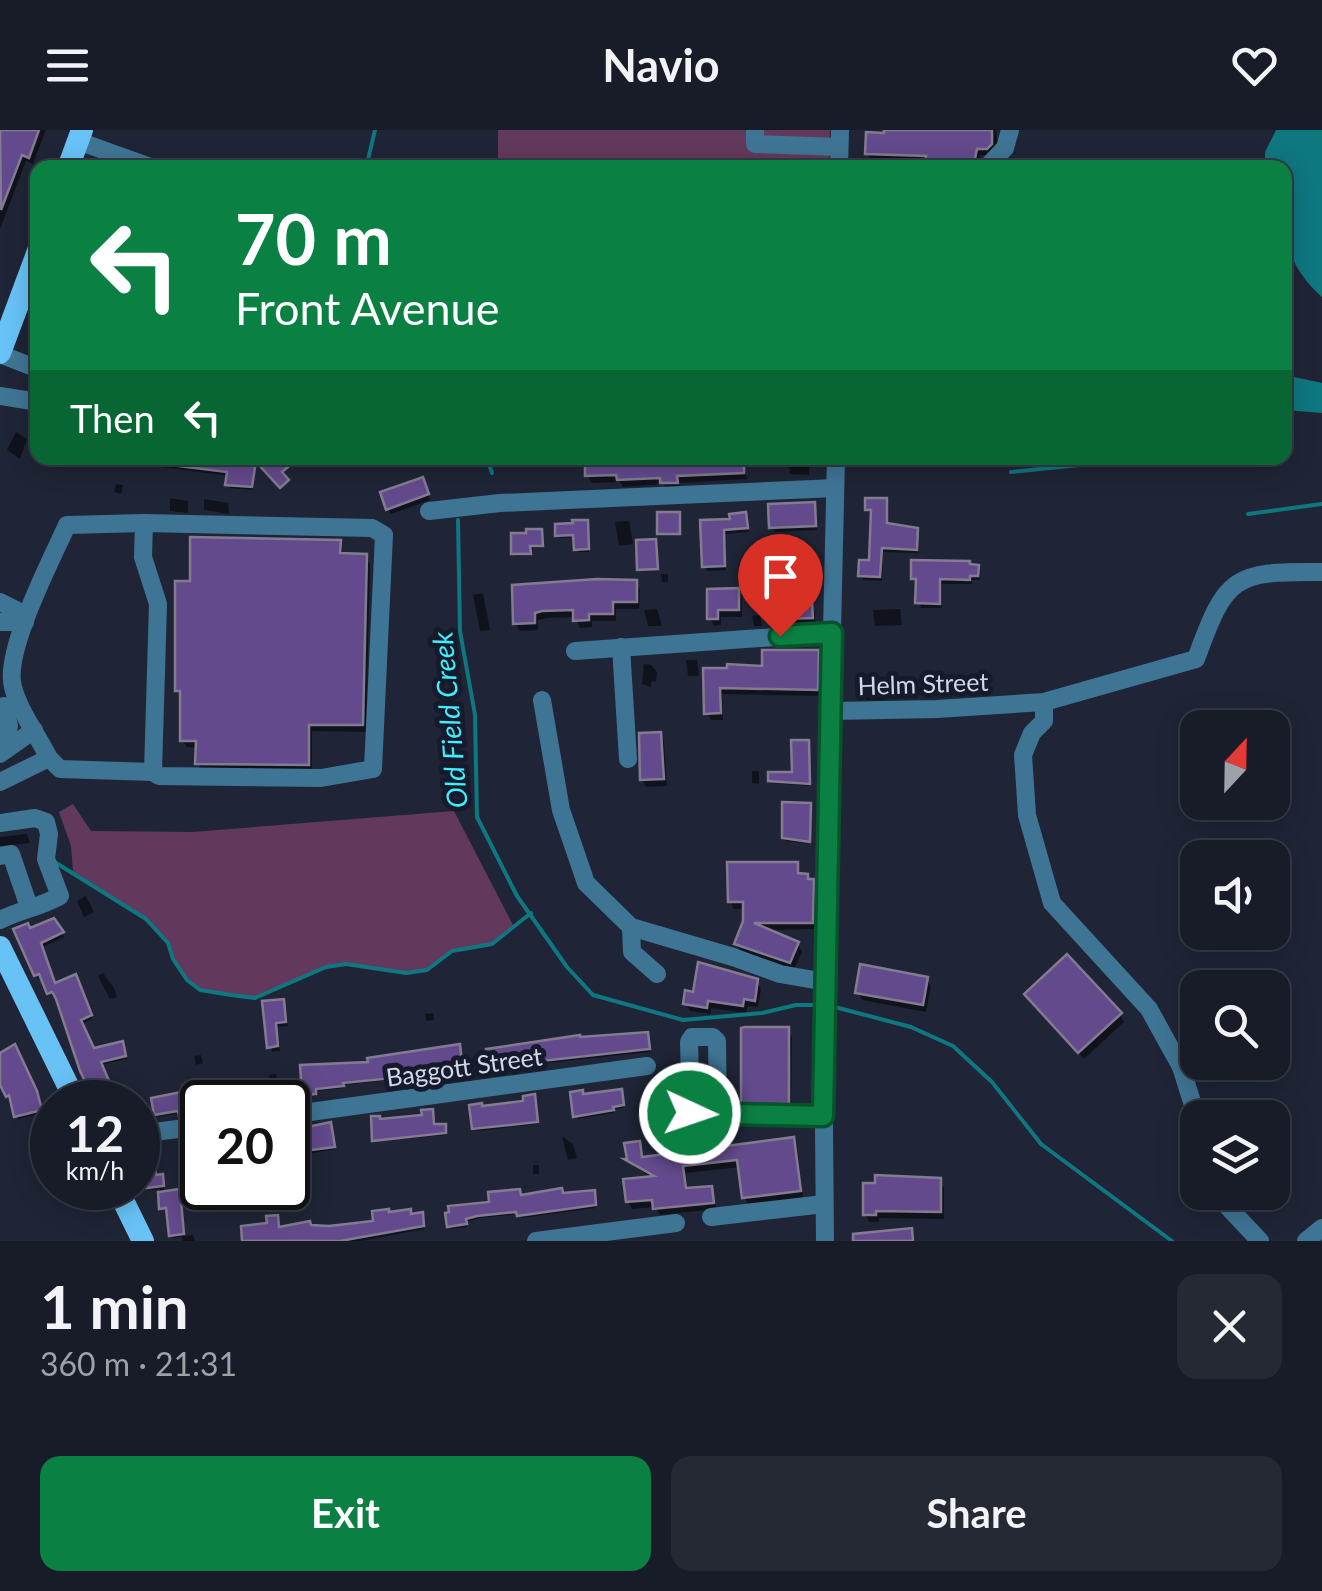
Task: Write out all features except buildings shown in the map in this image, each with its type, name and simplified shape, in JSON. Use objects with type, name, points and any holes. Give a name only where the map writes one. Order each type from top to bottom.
[{"type":"main road","points":[[71,160],[80,136]]},
{"type":"main road","points":[[0,354],[30,273]]},
{"type":"main road","points":[[0,947],[10,991],[63,1080]]},
{"type":"main road","points":[[128,1210],[143,1241]]},
{"type":"street","points":[[755,130],[755,144],[794,138],[840,138]]},
{"type":"street","points":[[993,160],[1004,148],[1010,130]]},
{"type":"street","points":[[80,136],[135,160]]},
{"type":"street","points":[[0,354],[30,366]]},
{"type":"street","points":[[0,396],[30,401]]},
{"type":"street","points":[[825,1241],[823,1116],[836,465]]},
{"type":"street","points":[[430,511],[500,503],[836,488]]},
{"type":"street","points":[[144,523],[144,558],[158,604],[153,772]]},
{"type":"street","points":[[144,523],[372,528],[384,535],[372,769],[321,778],[159,776],[153,772],[60,768],[49,758],[12,686],[8,646],[25,622],[67,525],[144,523]]},
{"type":"street","name":"Helm Street","points":[[832,712],[1044,702],[1196,659],[1210,620],[1228,588],[1261,573],[1322,572]]},
{"type":"street","points":[[0,602],[16,610],[25,622]]},
{"type":"street","points":[[0,622],[25,622]]},
{"type":"street","points":[[575,651],[832,633]]},
{"type":"street","points":[[621,647],[628,759]]},
{"type":"street","points":[[542,700],[561,810],[586,883],[631,928],[733,956],[780,974],[825,999]]},
{"type":"street","points":[[1044,702],[1044,721],[1032,733],[1022,756],[1027,816],[1052,903],[1149,1008],[1181,1068],[1191,1100]]},
{"type":"street","points":[[0,741],[6,738],[10,726],[1,705]]},
{"type":"street","points":[[0,754],[34,730]]},
{"type":"street","points":[[0,782],[49,758]]},
{"type":"street","points":[[0,823],[35,818],[47,824],[46,859],[60,896],[39,908],[29,906],[0,920]]},
{"type":"street","points":[[0,856],[11,854],[29,906]]},
{"type":"street","points":[[631,928],[632,952],[657,974]]},
{"type":"street","name":"Baggott Street","points":[[310,1111],[647,1066]]},
{"type":"street","points":[[718,1116],[823,1116]]},
{"type":"street","points":[[711,1217],[824,1204]]},
{"type":"street","points":[[1231,1210],[1260,1241]]},
{"type":"street","points":[[536,1241],[676,1223]]},
{"type":"street","points":[[1306,1241],[1322,1228]]},
{"type":"shaded area","points":[[498,130],[830,130],[829,160],[498,160]]},
{"type":"shaded area","points":[[1276,130],[1322,130],[1322,297],[1307,282],[1292,256],[1292,160],[1265,160]]},
{"type":"shaded area","points":[[1292,377],[1322,383],[1322,413],[1292,411]]},
{"type":"shaded area","points":[[73,804],[91,831],[193,832],[454,811],[514,927],[492,944],[452,951],[427,970],[406,973],[346,964],[327,967],[255,998],[200,990],[187,980],[168,943],[146,919],[73,871],[71,846],[59,812]]},
{"type":"waterway","name":"Old Field Creek","points":[[368,160],[375,130]]},
{"type":"waterway","name":"Old Field Creek","points":[[489,465],[492,473]]},
{"type":"waterway","points":[[1011,472],[1079,465]]},
{"type":"waterway","points":[[1248,514],[1322,504]]},
{"type":"waterway","name":"Old Field Creek","points":[[458,520],[460,631],[475,715],[477,817],[517,896],[567,967],[593,995],[683,1020],[816,1005]]},
{"type":"waterway","points":[[53,861],[146,919],[168,943],[187,980],[200,990],[255,998],[326,967],[346,964],[406,973],[427,970],[452,951],[492,944],[531,913]]},
{"type":"waterway","name":"Old Field Creek","points":[[831,1006],[911,1027],[953,1046],[992,1082],[1041,1144],[1172,1241]]},
{"type":"route","points":[[690,1113],[823,1116],[832,633],[780,636]]}]
